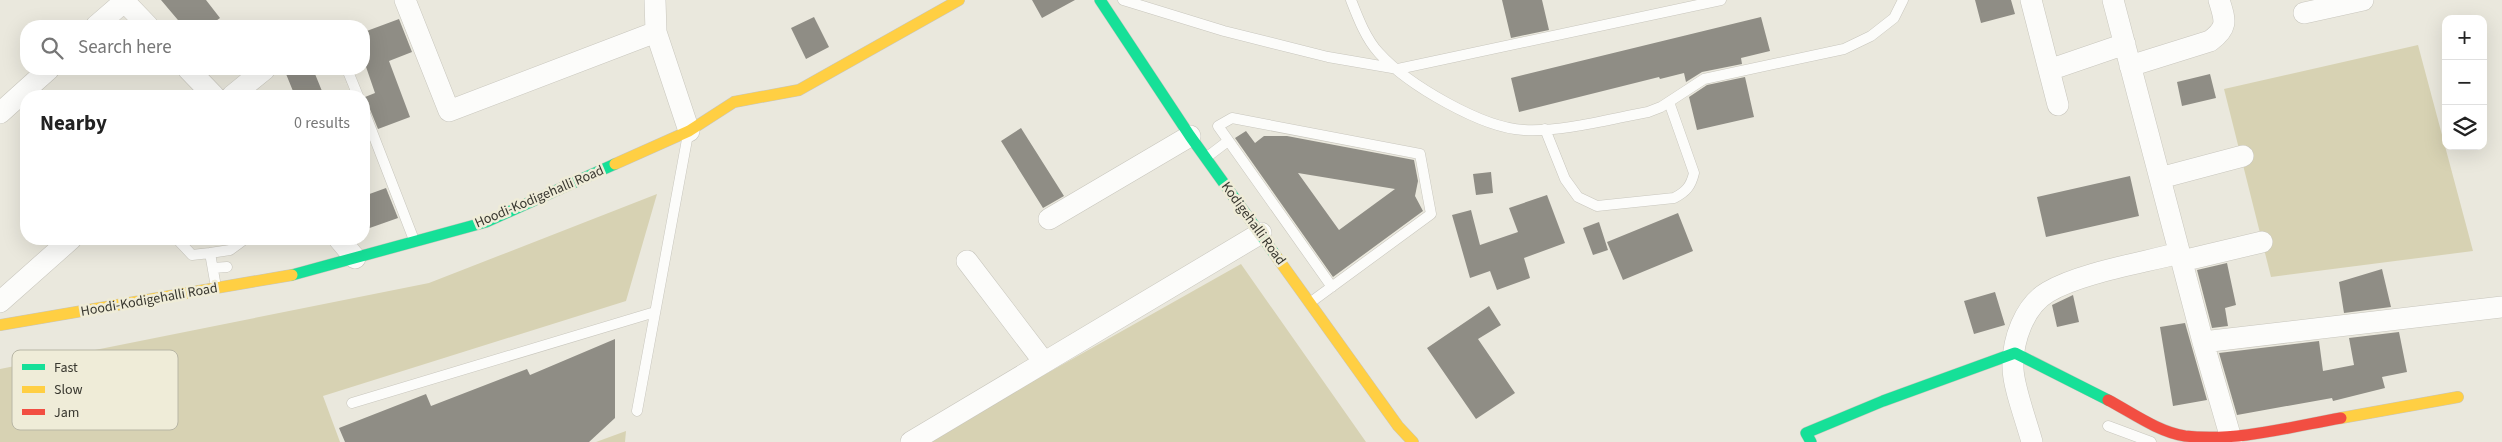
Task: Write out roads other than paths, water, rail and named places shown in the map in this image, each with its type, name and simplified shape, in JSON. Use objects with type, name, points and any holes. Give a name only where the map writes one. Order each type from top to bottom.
[{"type":"street","points":[[102,20],[124,0],[142,20]]},
{"type":"street","points":[[405,0],[449,111],[656,32]]},
{"type":"street","points":[[655,0],[656,32],[689,131]]},
{"type":"street","name":"Hoodi-Kodigehalli Road","points":[[0,325],[297,274],[486,222],[689,131],[734,102],[799,90],[959,0]]},
{"type":"street","name":"Kodigehalli Road","points":[[1100,0],[1190,136],[1398,426],[1413,442]]},
{"type":"street","points":[[2031,0],[2058,105]]},
{"type":"street","points":[[2113,0],[2203,342],[2232,440]]},
{"type":"street","points":[[2130,66],[2210,41],[2221,33],[2225,21],[2219,0]]},
{"type":"street","points":[[2304,13],[2362,0]]},
{"type":"street","points":[[2049,70],[2125,44]]},
{"type":"street","points":[[26,90],[42,75]]},
{"type":"street","points":[[194,75],[208,90]]},
{"type":"street","points":[[239,90],[258,75]]},
{"type":"street","points":[[0,113],[20,95]]},
{"type":"street","points":[[1049,219],[1190,136]]},
{"type":"street","points":[[2160,178],[2243,156]]},
{"type":"street","points":[[911,442],[1261,233]]},
{"type":"street","points":[[2032,442],[2013,369],[2014,352],[2017,334],[2032,306],[2047,292],[2073,281],[2181,257],[2262,242]]},
{"type":"street","points":[[0,302],[64,245]]},
{"type":"street","points":[[344,245],[355,258]]},
{"type":"street","points":[[968,261],[1044,362]]},
{"type":"street","points":[[2203,342],[2502,307]]},
{"type":"street","points":[[1810,442],[1806,433],[1883,401],[2014,352],[2184,439],[2232,440],[2458,397]]},
{"type":"lane","points":[[1123,0],[1224,31],[1328,57],[1398,69],[1721,0]]},
{"type":"lane","points":[[1351,0],[1361,26],[1378,53],[1408,79],[1450,105],[1499,125],[1524,130],[1544,129],[1648,112],[1669,102],[1704,79],[1844,49],[1871,36],[1894,18],[1903,0]]},
{"type":"lane","points":[[349,75],[356,90]]},
{"type":"lane","points":[[1544,129],[1565,179],[1578,197],[1597,206],[1674,198],[1691,185],[1694,173],[1669,102]]},
{"type":"lane","points":[[1310,302],[1332,287],[1431,214],[1420,154],[1232,118],[1218,126],[1332,287]]},
{"type":"lane","points":[[370,126],[415,241]]},
{"type":"lane","points":[[637,411],[689,131]]},
{"type":"lane","points":[[1206,158],[1228,141]]},
{"type":"lane","points":[[183,245],[192,255],[230,250],[237,245]]},
{"type":"lane","points":[[210,254],[216,288]]},
{"type":"lane","points":[[213,268],[227,267]]},
{"type":"lane","points":[[352,403],[655,312]]},
{"type":"lane","points":[[2108,426],[2151,442]]}]
